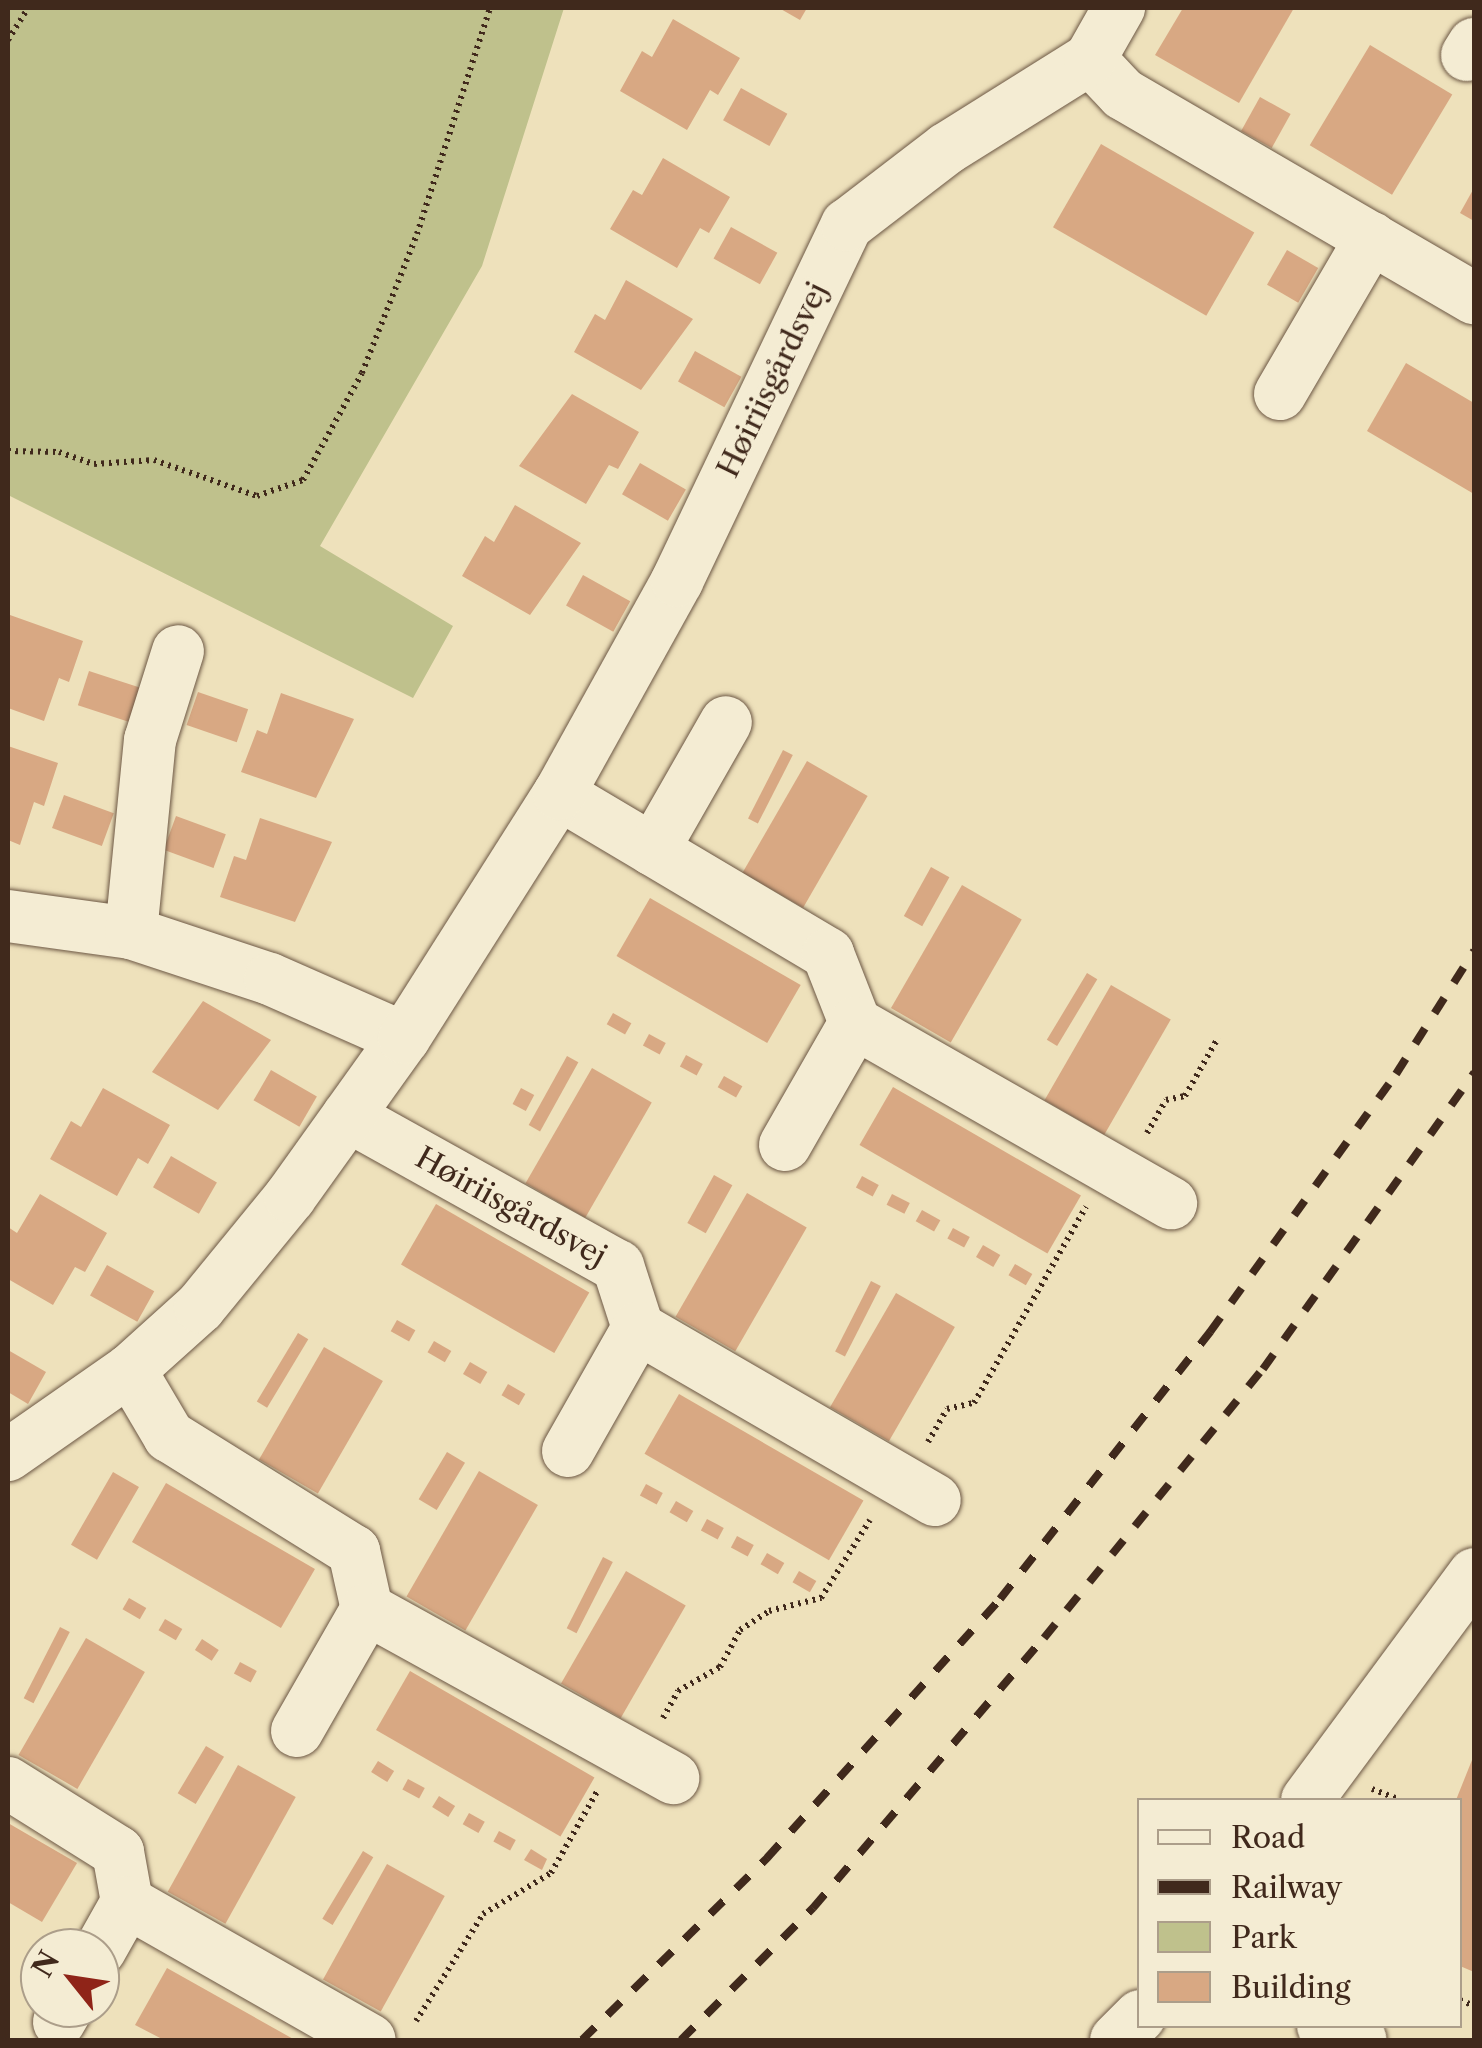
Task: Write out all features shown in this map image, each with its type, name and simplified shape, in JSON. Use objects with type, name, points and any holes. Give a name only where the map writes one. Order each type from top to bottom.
[{"type":"street","name":"Høiriisgårdsvej","points":[[8,1455],[130,1370],[200,1307],[404,1038],[559,794],[678,581],[848,225],[946,150],[1090,58],[1119,8]]},
{"type":"street","points":[[1090,58],[1123,94],[1474,298]]},
{"type":"street","points":[[1280,394],[1371,238]]},
{"type":"street","points":[[130,933],[150,740],[178,650]]},
{"type":"street","points":[[653,850],[726,722]]},
{"type":"street","points":[[559,794],[828,954],[855,1023],[1171,1203]]},
{"type":"street","points":[[8,916],[130,933],[270,979],[404,1038]]},
{"type":"street","points":[[785,1146],[855,1023]]},
{"type":"street","name":"Høiriisgårdsvej","points":[[348,1116],[618,1266],[638,1328]]},
{"type":"street","points":[[568,1451],[638,1328],[935,1500]]},
{"type":"street","points":[[130,1370],[169,1436],[354,1551],[366,1608],[297,1731]]},
{"type":"street","points":[[1308,1798],[1474,1574]]},
{"type":"street","points":[[366,1608],[672,1778]]},
{"type":"street","points":[[8,1783],[118,1852],[127,1902],[112,1928]]},
{"type":"street","points":[[127,1902],[392,2032]]},
{"type":"street","points":[[1116,2040],[1137,2019]]},
{"type":"street","points":[[1328,2028],[1361,2040]]},
{"type":"path","points":[[8,40],[28,8]]},
{"type":"path","points":[[8,450],[60,452],[94,464],[154,460],[257,496],[304,480],[362,372],[417,234],[490,8]]},
{"type":"path","points":[[1122,1175],[1166,1100],[1185,1096],[1218,1038]]},
{"type":"path","points":[[392,2032],[483,1914],[551,1873],[621,1750]]},
{"type":"green space","points":[[8,8],[564,8],[482,266],[320,546],[453,626],[413,698],[8,495]]},
{"type":"building","points":[[779,8],[807,8],[800,20]]},
{"type":"building","points":[[1183,8],[1294,8],[1239,103],[1155,55]]},
{"type":"building","points":[[673,19],[740,58],[718,95],[710,90],[687,130],[620,91],[642,51],[652,57]]},
{"type":"building","points":[[1370,45],[1452,94],[1392,195],[1310,145]]},
{"type":"building","points":[[741,88],[787,114],[769,146],[723,120]]},
{"type":"building","points":[[1260,97],[1291,114],[1272,148],[1241,131]]},
{"type":"building","points":[[1101,144],[1254,232],[1206,316],[1053,227]]},
{"type":"building","points":[[663,158],[730,197],[709,233],[700,228],[677,268],[610,229],[633,190],[642,195]]},
{"type":"building","points":[[1474,188],[1474,221],[1460,213]]},
{"type":"building","points":[[731,227],[777,253],[760,284],[714,258]]},
{"type":"building","points":[[1287,250],[1318,268],[1298,303],[1267,285]]},
{"type":"building","points":[[626,280],[693,319],[641,390],[574,352],[595,314],[605,320]]},
{"type":"building","points":[[695,351],[741,377],[724,407],[678,382]]},
{"type":"building","points":[[1406,363],[1474,403],[1474,494],[1367,431]]},
{"type":"building","points":[[572,394],[639,432],[618,469],[609,465],[586,504],[519,466]]},
{"type":"building","points":[[640,463],[686,490],[668,521],[622,494]]},
{"type":"building","points":[[515,505],[581,543],[530,615],[462,576],[485,536],[494,542]]},
{"type":"building","points":[[583,575],[630,601],[613,632],[566,606]]},
{"type":"building","points":[[10,615],[83,641],[69,682],[59,678],[44,721],[8,708]]},
{"type":"building","points":[[89,671],[140,688],[129,722],[78,705]]},
{"type":"building","points":[[198,692],[248,709],[237,742],[187,725]]},
{"type":"building","points":[[281,693],[354,719],[316,798],[241,772],[257,730],[267,734]]},
{"type":"building","points":[[8,746],[58,763],[44,806],[34,802],[20,845],[8,840]]},
{"type":"building","points":[[783,750],[793,755],[758,824],[748,819]]},
{"type":"building","points":[[807,761],[868,796],[803,908],[742,873]]},
{"type":"building","points":[[64,795],[114,813],[102,846],[52,828]]},
{"type":"building","points":[[176,816],[226,834],[213,868],[164,850]]},
{"type":"building","points":[[260,818],[332,842],[295,922],[220,897],[234,856],[246,860]]},
{"type":"building","points":[[931,867],[949,877],[922,926],[904,916]]},
{"type":"building","points":[[962,885],[1022,920],[951,1042],[891,1008]]},
{"type":"building","points":[[650,898],[801,985],[767,1043],[616,956]]},
{"type":"building","points":[[1087,973],[1097,979],[1057,1046],[1047,1040]]},
{"type":"building","points":[[1111,985],[1171,1020],[1104,1135],[1044,1100]]},
{"type":"building","points":[[203,1001],[271,1040],[218,1110],[152,1072]]},
{"type":"building","points":[[613,1013],[631,1023],[625,1035],[607,1024]]},
{"type":"building","points":[[649,1034],[666,1043],[660,1054],[643,1045]]},
{"type":"building","points":[[686,1055],[703,1064],[697,1075],[680,1066]]},
{"type":"building","points":[[567,1056],[578,1062],[540,1131],[529,1125]]},
{"type":"building","points":[[592,1068],[652,1102],[585,1218],[526,1183]]},
{"type":"building","points":[[271,1070],[317,1096],[299,1127],[254,1100]]},
{"type":"building","points":[[724,1076],[742,1086],[736,1098],[718,1087]]},
{"type":"building","points":[[893,1087],[1081,1196],[1047,1254],[860,1145]]},
{"type":"building","points":[[103,1088],[170,1125],[148,1164],[138,1158],[117,1196],[50,1159],[71,1121],[81,1127]]},
{"type":"building","points":[[521,1088],[534,1095],[526,1111],[513,1104]]},
{"type":"building","points":[[171,1156],[217,1182],[199,1214],[153,1187]]},
{"type":"building","points":[[714,1175],[732,1185],[706,1233],[687,1223]]},
{"type":"building","points":[[862,1176],[879,1185],[873,1196],[856,1187]]},
{"type":"building","points":[[747,1193],[807,1228],[735,1351],[676,1317]]},
{"type":"building","points":[[40,1194],[107,1233],[85,1272],[75,1267],[53,1305],[8,1279],[8,1227],[17,1233]]},
{"type":"building","points":[[892,1194],[910,1203],[904,1214],[887,1205]]},
{"type":"building","points":[[436,1204],[589,1292],[554,1353],[401,1265]]},
{"type":"building","points":[[922,1210],[940,1220],[934,1232],[916,1221]]},
{"type":"building","points":[[953,1228],[970,1237],[964,1248],[947,1239]]},
{"type":"building","points":[[983,1245],[1000,1255],[993,1267],[976,1257]]},
{"type":"building","points":[[1015,1264],[1032,1274],[1026,1285],[1008,1275]]},
{"type":"building","points":[[107,1265],[154,1291],[137,1322],[90,1296]]},
{"type":"building","points":[[871,1281],[881,1286],[845,1356],[835,1351]]},
{"type":"building","points":[[896,1293],[955,1327],[889,1441],[830,1407]]},
{"type":"building","points":[[397,1320],[415,1330],[409,1342],[391,1331]]},
{"type":"building","points":[[298,1333],[308,1339],[267,1408],[257,1402]]},
{"type":"building","points":[[434,1341],[451,1351],[445,1362],[427,1352]]},
{"type":"building","points":[[324,1347],[383,1381],[318,1494],[259,1460]]},
{"type":"building","points":[[8,1350],[46,1372],[28,1404],[8,1392]]},
{"type":"building","points":[[470,1362],[487,1372],[480,1384],[463,1374]]},
{"type":"building","points":[[508,1384],[525,1394],[519,1405],[502,1395]]},
{"type":"building","points":[[679,1394],[863,1500],[829,1560],[644,1454]]},
{"type":"building","points":[[447,1452],[465,1463],[437,1510],[419,1499]]},
{"type":"building","points":[[479,1471],[538,1505],[465,1631],[406,1597]]},
{"type":"building","points":[[113,1472],[139,1487],[97,1560],[71,1545]]},
{"type":"building","points":[[166,1483],[315,1569],[281,1628],[132,1542]]},
{"type":"building","points":[[646,1484],[663,1493],[657,1504],[640,1495]]},
{"type":"building","points":[[676,1501],[693,1511],[687,1522],[670,1512]]},
{"type":"building","points":[[707,1519],[724,1528],[718,1539],[701,1530]]},
{"type":"building","points":[[737,1536],[754,1545],[748,1556],[731,1547]]},
{"type":"building","points":[[767,1553],[784,1563],[778,1574],[760,1564]]},
{"type":"building","points":[[603,1557],[613,1562],[576,1633],[567,1628]]},
{"type":"building","points":[[626,1571],[686,1606],[621,1718],[561,1684]]},
{"type":"building","points":[[799,1571],[816,1581],[810,1592],[792,1582]]},
{"type":"building","points":[[129,1598],[146,1608],[140,1619],[122,1609]]},
{"type":"building","points":[[165,1619],[182,1629],[176,1640],[158,1630]]},
{"type":"building","points":[[60,1627],[70,1632],[33,1703],[24,1698]]},
{"type":"building","points":[[86,1638],[145,1672],[77,1789],[18,1755]]},
{"type":"building","points":[[202,1639],[219,1650],[212,1661],[195,1650]]},
{"type":"building","points":[[240,1662],[257,1671],[251,1682],[234,1673]]},
{"type":"building","points":[[410,1671],[594,1778],[560,1836],[376,1730]]},
{"type":"building","points":[[206,1746],[224,1757],[196,1804],[178,1793]]},
{"type":"building","points":[[1474,1755],[1474,1972],[1462,1967],[1462,1798],[1457,1798]]},
{"type":"building","points":[[378,1761],[394,1771],[387,1782],[371,1772]]},
{"type":"building","points":[[238,1765],[296,1797],[225,1924],[168,1892]]},
{"type":"building","points":[[408,1779],[425,1788],[419,1799],[402,1790]]},
{"type":"building","points":[[439,1796],[455,1806],[448,1817],[432,1807]]},
{"type":"building","points":[[469,1813],[485,1822],[478,1833],[463,1824]]},
{"type":"building","points":[[8,1823],[77,1863],[42,1922],[8,1902]]},
{"type":"building","points":[[499,1831],[516,1840],[510,1851],[493,1842]]},
{"type":"building","points":[[531,1849],[547,1859],[542,1870],[524,1860]]},
{"type":"building","points":[[363,1851],[373,1857],[333,1925],[322,1919]]},
{"type":"building","points":[[387,1864],[445,1896],[381,2011],[323,1979]]},
{"type":"building","points":[[167,1968],[295,2040],[164,2040],[135,2025]]},
{"type":"railway","points":[[582,2040],[767,1858],[1000,1599],[1210,1332],[1396,1074],[1474,951]]},
{"type":"railway","points":[[681,2040],[813,1908],[1044,1638],[1263,1369],[1474,1073]]}]
